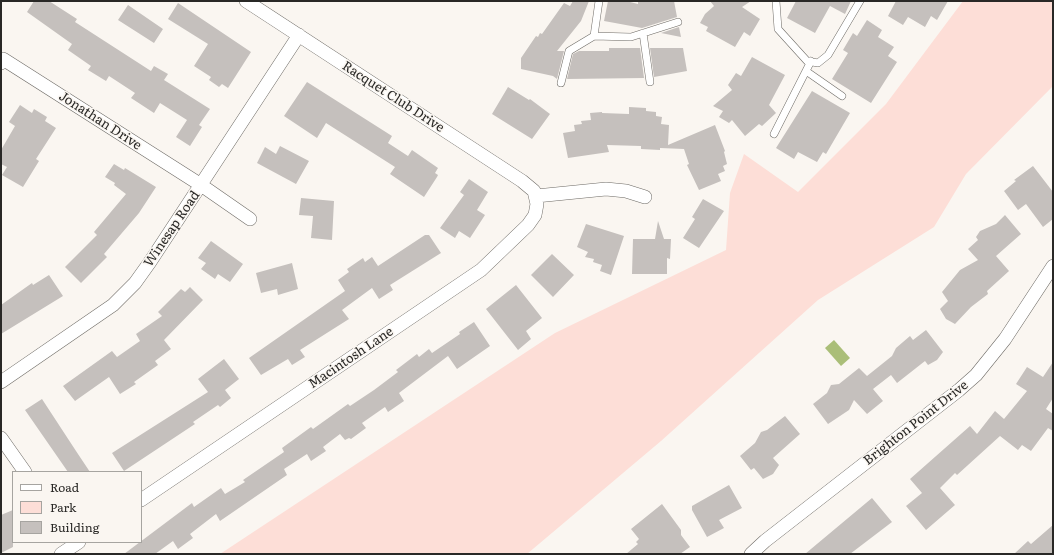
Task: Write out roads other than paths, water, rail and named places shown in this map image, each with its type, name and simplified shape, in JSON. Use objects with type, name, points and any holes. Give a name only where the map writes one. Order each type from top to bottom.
[{"type":"street","name":"Racquet Club Drive","points":[[246,1],[522,181],[534,191],[536,196]]},
{"type":"street","name":"Winesap Road","points":[[1,382],[89,322],[112,305],[129,288],[150,262],[299,35]]},
{"type":"street","name":"Jonathan Drive","points":[[1,63],[3,59],[201,185]]},
{"type":"street","points":[[201,185],[250,219]]},
{"type":"street","points":[[536,196],[606,189],[626,191],[645,197]]},
{"type":"street","name":"Macintosh Lane","points":[[142,499],[481,270],[528,225],[535,215],[537,204],[536,196]]},
{"type":"street","name":"Brighton Point Drive","points":[[751,554],[765,541],[959,390],[976,374],[1004,339],[1053,266]]},
{"type":"street","points":[[1,438],[24,471]]},
{"type":"street","points":[[61,554],[75,543]]},
{"type":"lane","points":[[594,36],[599,1]]},
{"type":"lane","points":[[776,1],[778,29],[798,53],[807,61],[818,63],[828,54],[860,1]]},
{"type":"lane","points":[[562,83],[569,50],[594,36],[631,37],[678,22]]},
{"type":"lane","points":[[643,33],[650,82]]},
{"type":"lane","points":[[774,134],[811,61]]},
{"type":"lane","points":[[806,71],[842,96]]}]
